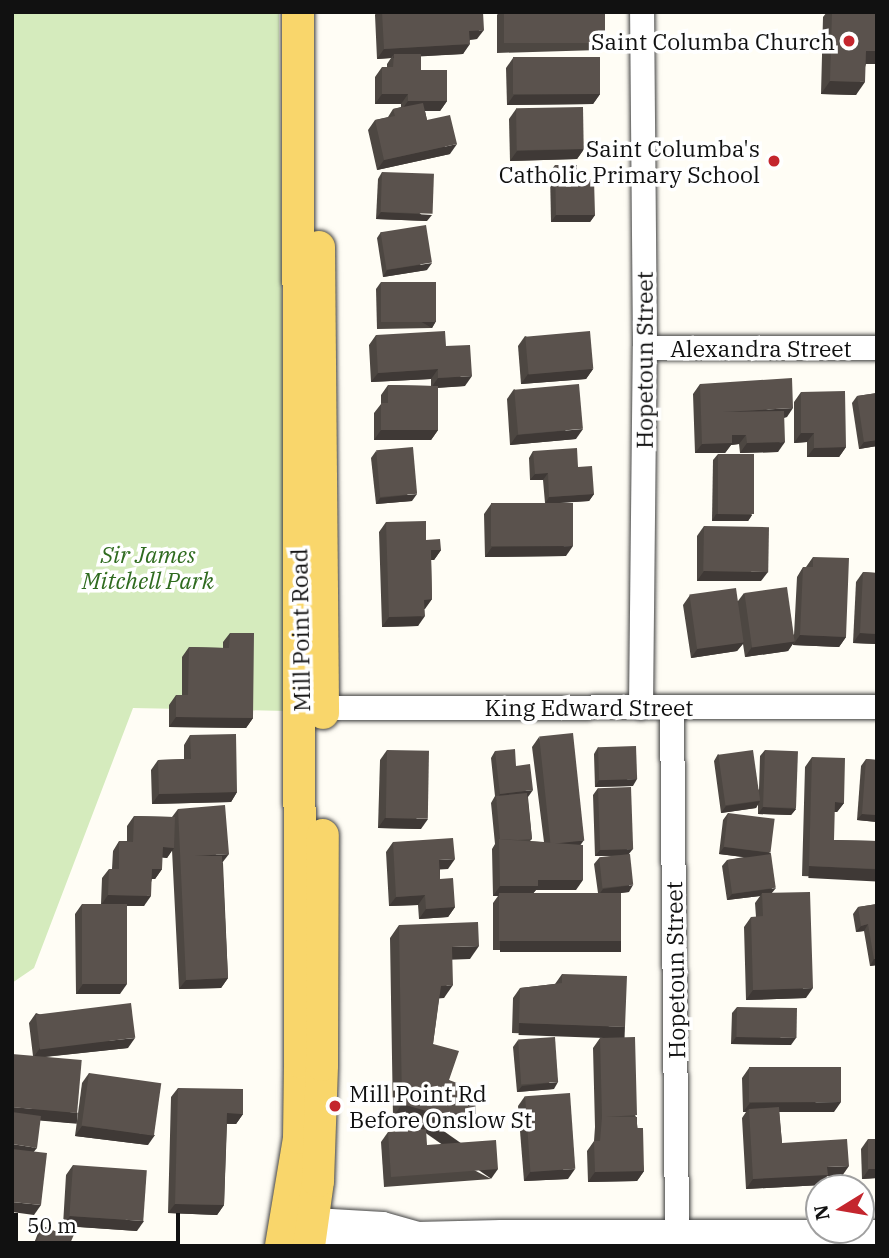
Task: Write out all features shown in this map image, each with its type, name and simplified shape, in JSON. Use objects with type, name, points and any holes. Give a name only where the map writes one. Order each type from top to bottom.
[{"type":"main road","name":"Mill Point Road","points":[[298,12],[312,708]]},
{"type":"main road","name":"Mill Point Road","points":[[297,1236],[312,708],[317,12]]},
{"type":"street","name":"Hopetoun Street","points":[[641,708],[645,348],[642,12]]},
{"type":"street","name":"Alexandra Street","points":[[645,348],[877,348]]},
{"type":"street","name":"Hopetoun Street","points":[[672,707],[677,1232]]},
{"type":"street","name":"King Edward Street","points":[[312,708],[877,707]]},
{"type":"street","points":[[297,1236],[383,1224],[417,1234],[877,1232]]},
{"type":"green space","name":"Sir James Mitchell Park","points":[[12,12],[279,12],[286,711],[133,708],[34,968],[12,983]]},
{"type":"building","points":[[382,12],[483,12],[484,30],[469,31],[470,44],[384,49]]},
{"type":"building","points":[[504,12],[605,12],[605,43],[504,43]]},
{"type":"building","name":"Saint Columba Church","points":[[832,12],[877,12],[877,51],[866,51],[865,82],[830,81]]},
{"type":"building","points":[[394,54],[421,54],[421,70],[447,70],[447,101],[408,101],[408,94],[382,94],[382,67],[393,67]]},
{"type":"building","points":[[513,57],[600,57],[600,94],[513,94]]},
{"type":"building","points":[[423,103],[427,120],[450,115],[457,144],[384,160],[375,120],[395,116],[393,109]]},
{"type":"building","points":[[583,107],[584,149],[517,150],[516,108]]},
{"type":"building","points":[[555,165],[577,165],[577,179],[594,179],[595,215],[556,215]]},
{"type":"building","points":[[382,172],[434,174],[433,214],[381,212]]},
{"type":"building","points":[[426,225],[432,263],[387,270],[381,232]]},
{"type":"building","points":[[381,282],[436,282],[436,322],[381,322]]},
{"type":"building","points":[[445,331],[446,346],[470,345],[472,376],[438,378],[438,369],[378,373],[376,335]]},
{"type":"building","points":[[590,331],[593,369],[529,375],[525,337]]},
{"type":"building","points":[[792,378],[793,408],[722,412],[784,411],[785,442],[747,443],[746,435],[732,435],[732,443],[702,444],[700,384]]},
{"type":"building","points":[[579,384],[583,429],[518,434],[514,390]]},
{"type":"building","points":[[388,385],[438,386],[438,430],[381,430],[381,403],[388,403]]},
{"type":"building","points":[[845,391],[846,447],[814,448],[814,433],[801,433],[801,392]]},
{"type":"building","points":[[877,393],[877,440],[864,442],[857,396]]},
{"type":"building","points":[[413,447],[417,494],[380,497],[376,450]]},
{"type":"building","points":[[577,448],[578,467],[592,466],[594,494],[549,497],[548,473],[535,474],[533,451]]},
{"type":"building","points":[[718,454],[754,454],[754,514],[718,514]]},
{"type":"building","points":[[491,503],[573,503],[573,546],[491,546]]},
{"type":"building","points":[[426,521],[426,540],[440,539],[441,550],[431,550],[432,599],[424,600],[425,616],[389,617],[386,522]]},
{"type":"building","points":[[704,526],[769,527],[768,572],[703,571]]},
{"type":"building","points":[[813,557],[849,558],[846,637],[800,635],[803,567],[813,567]]},
{"type":"building","points":[[863,572],[877,573],[877,634],[860,633]]},
{"type":"building","points":[[787,587],[795,641],[752,647],[744,593]]},
{"type":"building","points":[[736,588],[744,642],[697,649],[689,595]]},
{"type":"building","points":[[230,633],[254,633],[253,718],[176,717],[176,695],[188,695],[189,647],[229,648]]},
{"type":"building","points":[[573,733],[584,840],[550,844],[539,737]]},
{"type":"building","points":[[236,734],[237,792],[159,794],[158,760],[191,759],[190,735]]},
{"type":"building","points":[[636,746],[637,779],[599,780],[598,747]]},
{"type":"building","points":[[515,749],[516,766],[530,764],[533,790],[500,794],[495,751]]},
{"type":"building","points":[[387,750],[429,751],[428,819],[386,818]]},
{"type":"building","points":[[753,750],[760,801],[725,805],[718,755]]},
{"type":"building","points":[[765,750],[798,751],[796,808],[763,807]]},
{"type":"building","points":[[812,757],[845,758],[844,803],[835,802],[834,840],[877,841],[877,869],[809,866]]},
{"type":"building","points":[[866,759],[877,760],[877,815],[862,814]]},
{"type":"building","points":[[631,787],[633,849],[600,850],[598,788]]},
{"type":"building","points":[[527,793],[532,839],[500,839],[496,796]]},
{"type":"building","points":[[225,805],[229,854],[194,856],[222,856],[228,978],[186,980],[178,809]]},
{"type":"building","points":[[728,813],[775,819],[771,852],[724,847]]},
{"type":"building","points":[[134,816],[175,817],[174,848],[163,847],[162,869],[152,869],[151,896],[108,895],[109,869],[119,869],[119,841],[133,842]]},
{"type":"building","points":[[453,838],[455,859],[439,860],[440,879],[453,878],[455,907],[426,909],[425,895],[396,897],[393,842]]},
{"type":"building","points":[[499,839],[583,845],[583,880],[538,880],[538,886],[500,886]]},
{"type":"building","points":[[630,854],[633,885],[602,888],[599,857]]},
{"type":"building","points":[[771,854],[776,888],[732,894],[727,860]]},
{"type":"building","points":[[810,892],[813,988],[753,990],[751,917],[763,916],[762,893]]},
{"type":"building","points":[[499,893],[621,893],[621,941],[499,941]]},
{"type":"building","points":[[82,904],[127,904],[127,984],[82,984]]},
{"type":"building","points":[[877,904],[877,959],[874,959],[868,924],[861,926],[858,907]]},
{"type":"building","points":[[478,922],[479,946],[452,947],[453,985],[441,986],[433,1044],[459,1051],[449,1080],[465,1086],[466,1095],[475,1098],[476,1113],[437,1114],[402,1104],[399,925]]},
{"type":"building","points":[[562,974],[627,976],[625,1027],[519,1023],[520,988],[562,983]]},
{"type":"building","points":[[131,1003],[135,1038],[40,1049],[36,1015]]},
{"type":"building","points":[[737,1007],[797,1008],[796,1038],[736,1037]]},
{"type":"building","points":[[555,1037],[558,1082],[521,1084],[518,1040]]},
{"type":"building","points":[[635,1037],[637,1115],[606,1117],[637,1117],[637,1128],[643,1128],[644,1171],[595,1172],[594,1141],[600,1141],[602,1117],[600,1038]]},
{"type":"building","points":[[12,1054],[82,1060],[77,1113],[12,1107]]},
{"type":"building","points":[[749,1067],[841,1067],[841,1102],[749,1102]]},
{"type":"building","points":[[89,1073],[161,1083],[154,1136],[82,1125]]},
{"type":"building","points":[[178,1088],[243,1089],[243,1114],[227,1113],[224,1205],[175,1204]]},
{"type":"building","points":[[570,1093],[575,1169],[530,1172],[525,1096]]},
{"type":"building","points":[[779,1107],[782,1143],[847,1139],[849,1166],[827,1167],[828,1174],[753,1179],[749,1109]]},
{"type":"building","points":[[12,1112],[41,1116],[37,1148],[12,1144]]},
{"type":"building","points":[[426,1129],[427,1145],[496,1140],[498,1169],[391,1177],[388,1132]]},
{"type":"building","points":[[868,1139],[877,1139],[877,1169],[868,1169]]},
{"type":"building","points":[[12,1149],[47,1153],[41,1205],[12,1202]]},
{"type":"building","points":[[73,1165],[147,1170],[143,1221],[69,1216]]},
{"type":"building","points":[[12,1217],[17,1219],[12,1232]]},
{"type":"building","points":[[62,1224],[76,1230],[69,1246],[35,1246],[43,1226],[58,1233]]},
{"type":"place","name":"Saint Columba Church","points":[[849,41]]},
{"type":"place","name":"Saint Columba's Catholic Primary School","points":[[774,161]]},
{"type":"place","name":"Mill Point Rd Before Onslow St","points":[[335,1106]]}]
